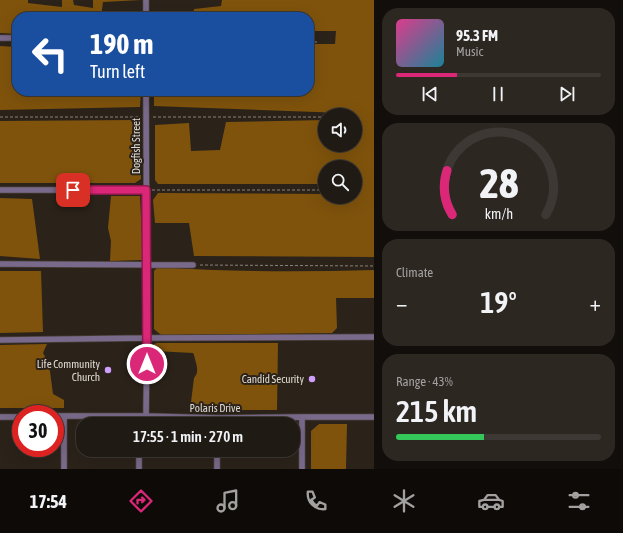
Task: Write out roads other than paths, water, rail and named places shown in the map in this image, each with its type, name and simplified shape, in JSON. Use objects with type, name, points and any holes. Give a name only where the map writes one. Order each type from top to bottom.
[{"type":"street","points":[[146,0],[146,12]]},
{"type":"street","points":[[0,38],[12,38]]},
{"type":"street","name":"Dogfish Street","points":[[146,96],[146,416]]},
{"type":"street","points":[[0,190],[146,190]]},
{"type":"street","points":[[0,264],[193,265]]},
{"type":"street","points":[[0,340],[374,337]]},
{"type":"street","points":[[0,417],[12,416]]},
{"type":"street","name":"Polaris Drive","points":[[64,416],[160,417]]},
{"type":"street","points":[[302,417],[302,469]]},
{"type":"street","name":"Polaris Drive","points":[[302,417],[374,417]]},
{"type":"street","points":[[64,457],[64,469]]},
{"type":"street","points":[[139,457],[139,469]]},
{"type":"street","points":[[217,457],[217,469]]},
{"type":"place","name":"Life Community Church","points":[[108,370]]},
{"type":"place","name":"Candid Security","points":[[312,379]]}]
